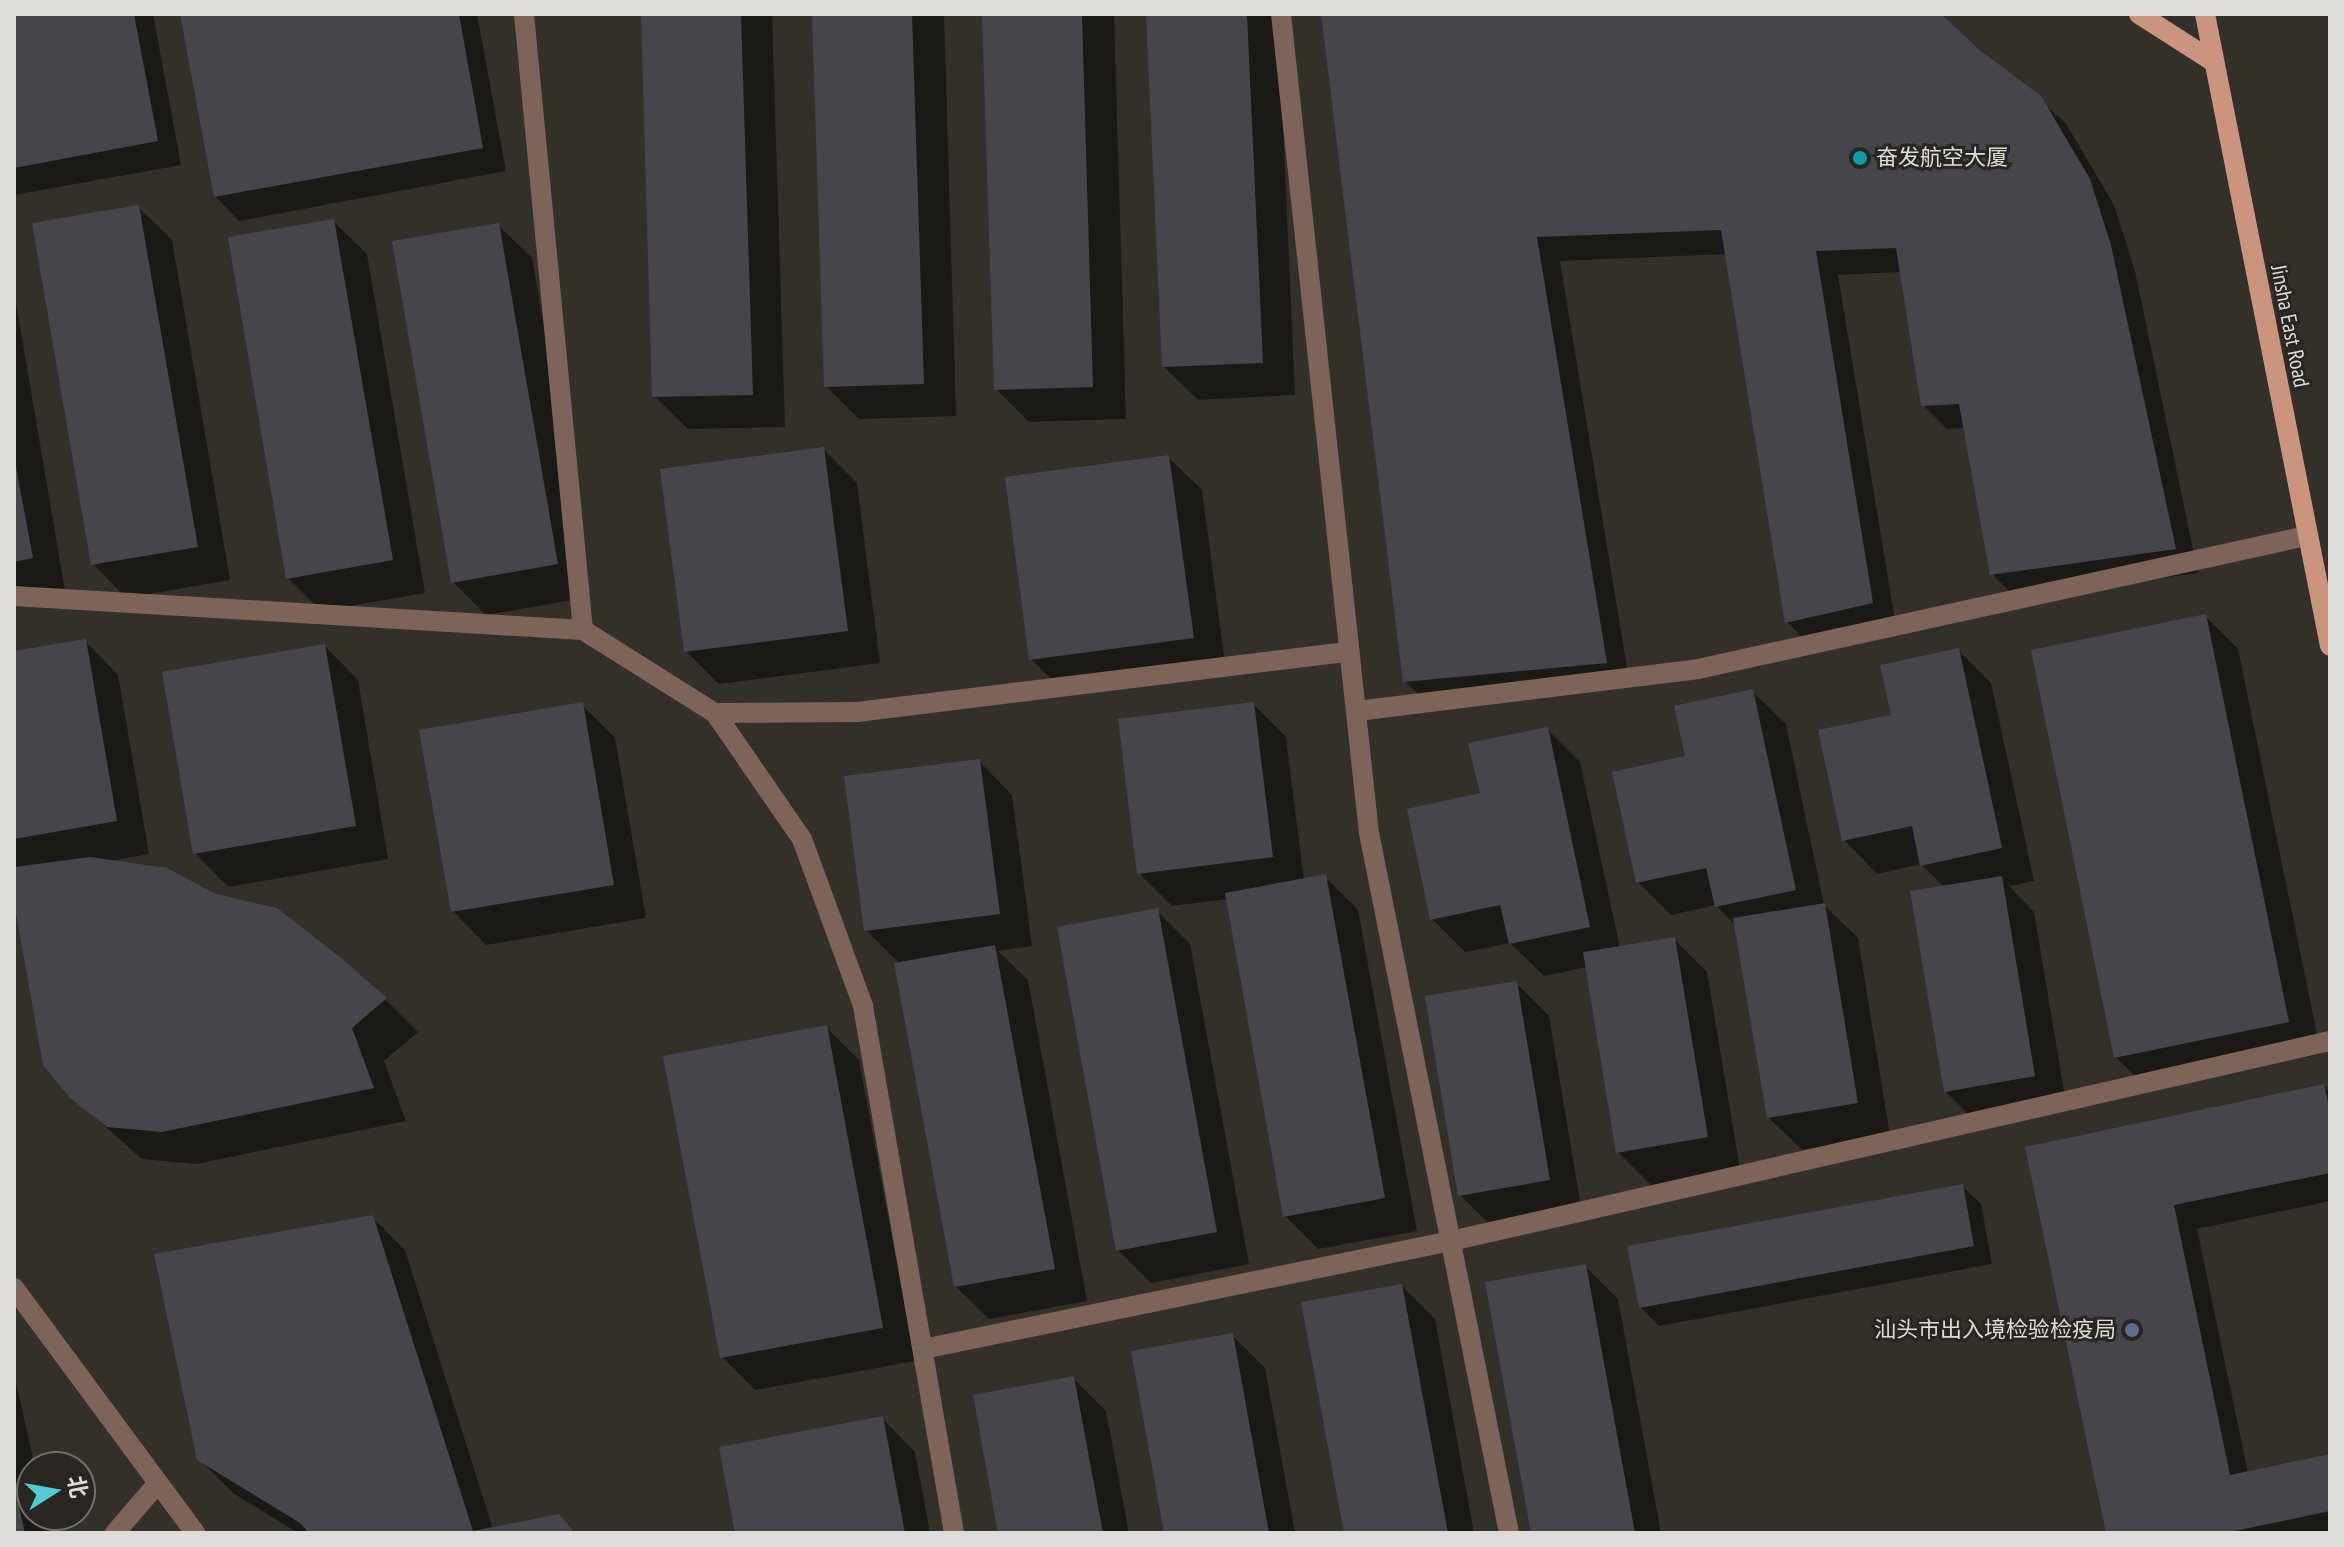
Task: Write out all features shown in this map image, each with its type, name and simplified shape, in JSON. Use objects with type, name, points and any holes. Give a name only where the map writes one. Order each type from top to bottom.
[{"type":"main road","points":[[2139,14],[2214,62]]},
{"type":"main road","name":"Jinsha East Road","points":[[2205,14],[2330,646]]},
{"type":"street","points":[[524,14],[583,630]]},
{"type":"street","points":[[1281,14],[1369,833],[1509,1533]]},
{"type":"street","points":[[1357,711],[1698,669],[2306,536]]},
{"type":"street","points":[[14,596],[583,630],[715,713],[802,839],[863,1006],[954,1533]]},
{"type":"street","points":[[715,713],[857,712],[1349,652]]},
{"type":"street","points":[[923,1349],[1451,1241],[2330,1041]]},
{"type":"street","points":[[14,1288],[195,1533]]},
{"type":"street","points":[[115,1533],[158,1483]]},
{"type":"building","points":[[14,14],[134,14],[158,141],[14,168]]},
{"type":"building","points":[[180,14],[459,14],[483,148],[214,197]]},
{"type":"building","points":[[641,14],[741,14],[753,395],[652,397]]},
{"type":"building","points":[[812,14],[912,14],[924,384],[824,387]]},
{"type":"building","points":[[982,14],[1082,14],[1093,387],[994,390]]},
{"type":"building","points":[[1146,14],[1247,14],[1263,363],[1162,367]]},
{"type":"building","points":[[1321,14],[1941,14],[1981,51],[2041,96],[2090,179],[2111,245],[2176,549],[1990,575],[1959,404],[1921,406],[1896,248],[1816,251],[1873,603],[1785,623],[1721,230],[1537,237],[1607,663],[1403,682]]},
{"type":"building","points":[[139,205],[198,547],[91,565],[32,223]]},
{"type":"building","points":[[334,219],[393,560],[286,579],[228,237]]},
{"type":"building","points":[[499,223],[558,564],[451,583],[392,241]]},
{"type":"building","points":[[824,447],[848,631],[684,652],[660,469]]},
{"type":"building","points":[[1169,455],[1194,638],[1029,660],[1005,477]]},
{"type":"building","points":[[14,456],[33,558],[14,562]]},
{"type":"building","points":[[2206,614],[2289,1022],[2114,1058],[2031,650]]},
{"type":"building","points":[[86,639],[117,821],[14,839],[14,651]]},
{"type":"building","points":[[325,644],[356,826],[193,854],[162,672]]},
{"type":"building","points":[[1959,648],[2002,848],[1920,866],[1912,826],[1842,841],[1818,730],[1891,715],[1880,665]]},
{"type":"building","points":[[1753,689],[1796,890],[1715,907],[1706,868],[1636,883],[1612,772],[1685,756],[1674,706]]},
{"type":"building","points":[[583,702],[614,885],[451,912],[419,730]]},
{"type":"building","points":[[1254,702],[1273,857],[1137,874],[1118,719]]},
{"type":"building","points":[[1548,727],[1590,927],[1509,944],[1500,905],[1430,920],[1407,809],[1480,793],[1468,743]]},
{"type":"building","points":[[980,759],[1000,914],[864,931],[844,776]]},
{"type":"building","points":[[90,857],[167,868],[216,894],[277,908],[341,958],[387,998],[352,1028],[374,1088],[162,1132],[107,1127],[70,1098],[43,1065],[14,902],[14,867]]},
{"type":"building","points":[[1326,874],[1385,1198],[1283,1217],[1225,893]]},
{"type":"building","points":[[2002,876],[2035,1076],[1944,1092],[1910,891]]},
{"type":"building","points":[[1825,903],[1858,1103],[1767,1118],[1733,918]]},
{"type":"building","points":[[1158,908],[1217,1232],[1116,1251],[1057,927]]},
{"type":"building","points":[[1675,937],[1708,1137],[1616,1153],[1583,952]]},
{"type":"building","points":[[995,945],[1055,1269],[954,1287],[894,963]]},
{"type":"building","points":[[1517,981],[1550,1180],[1458,1196],[1425,996]]},
{"type":"building","points":[[827,1025],[883,1328],[720,1358],[663,1056]]},
{"type":"building","name":"汕头市出入境检验检疫局","points":[[2324,1084],[2330,1112],[2330,1173],[2174,1205],[2230,1475],[2330,1454],[2330,1511],[2225,1533],[2106,1533],[2025,1147]]},
{"type":"building","points":[[1963,1184],[1974,1246],[1639,1308],[1627,1246]]},
{"type":"building","points":[[373,1215],[473,1531],[559,1514],[575,1533],[309,1533],[300,1523],[197,1460],[154,1254]]},
{"type":"building","points":[[1586,1264],[1635,1533],[1531,1533],[1485,1282]]},
{"type":"building","points":[[1402,1284],[1448,1533],[1344,1533],[1301,1302]]},
{"type":"building","points":[[1233,1333],[1269,1533],[1164,1533],[1131,1351]]},
{"type":"building","points":[[1074,1376],[1103,1533],[998,1533],[973,1395]]},
{"type":"building","points":[[883,1416],[905,1533],[735,1533],[719,1447]]},
{"type":"building","points":[[15,1489],[16,1531],[25,1533],[14,1533]]},
{"type":"place","name":"奋发航空大厦","points":[[1860,158]]},
{"type":"place","name":"汕头市出入境检验检疫局","points":[[2132,1330]]}]
